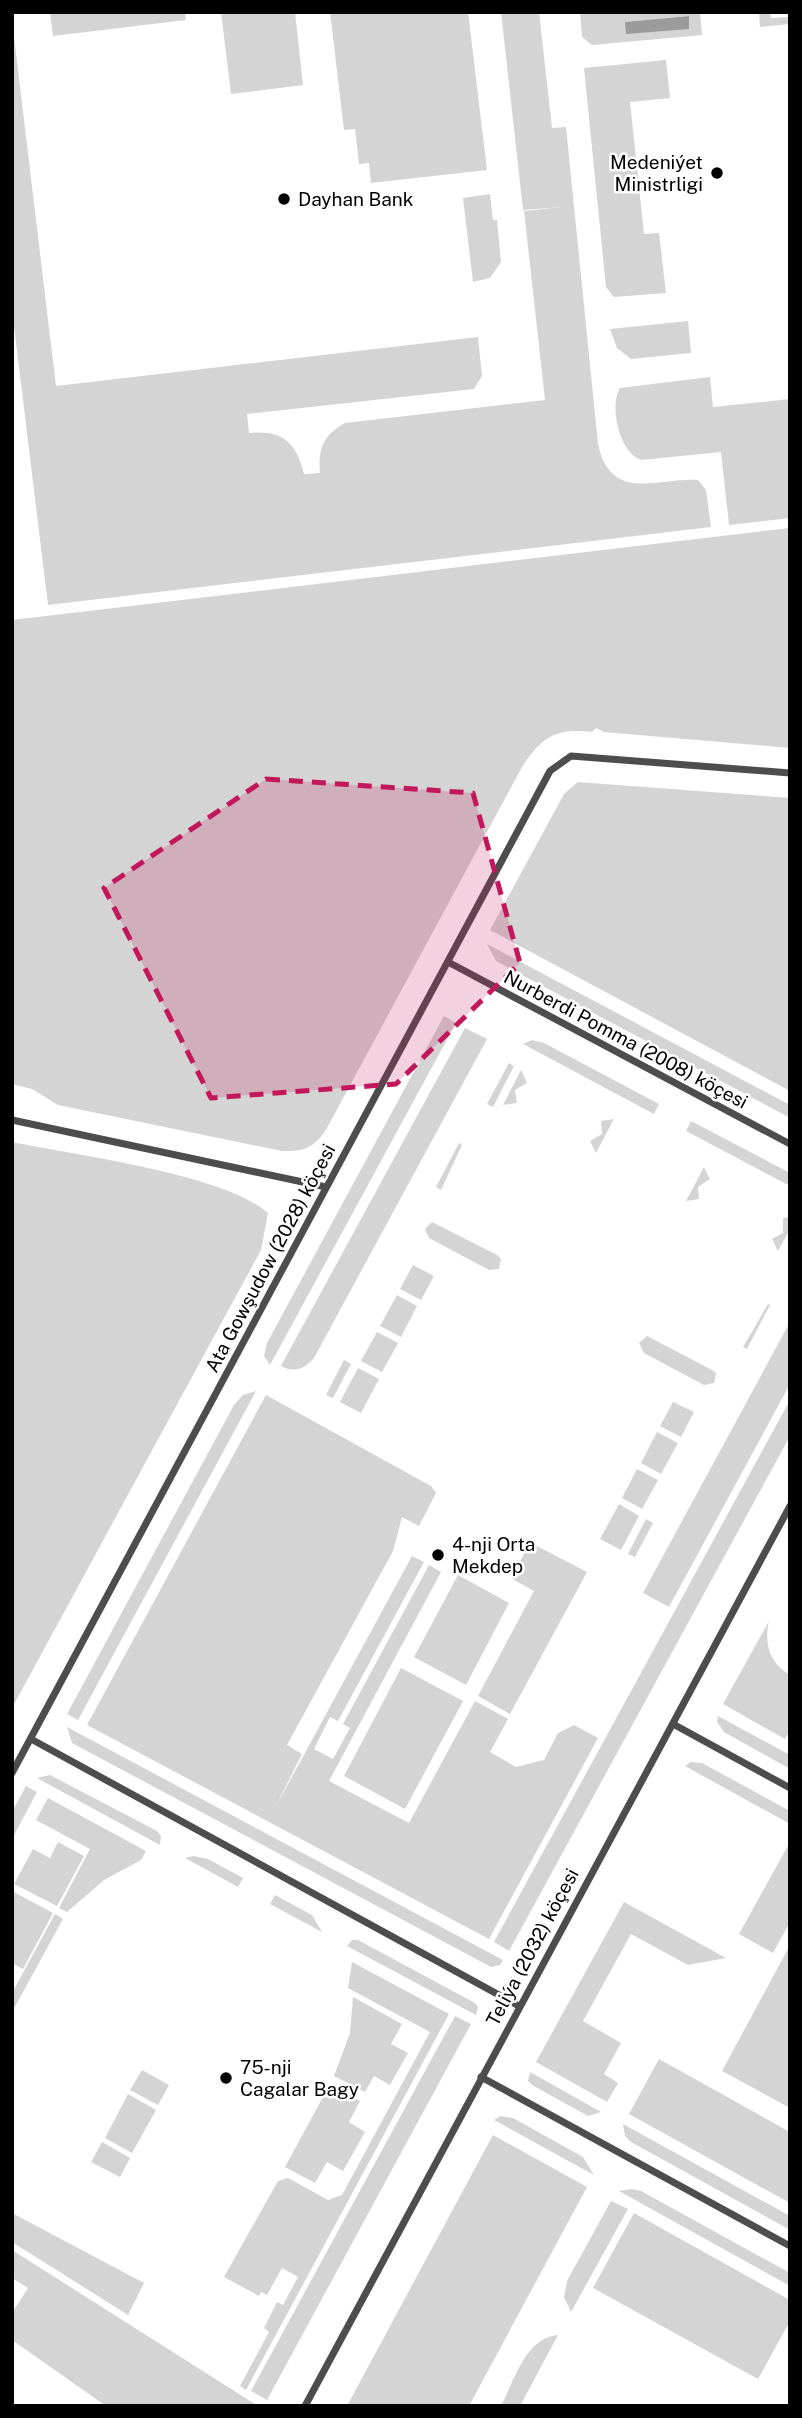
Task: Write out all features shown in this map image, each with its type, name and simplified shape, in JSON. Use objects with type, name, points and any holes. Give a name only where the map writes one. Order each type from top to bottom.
[{"type":"street","name":"Ata Gowşudow (2028) köçesi","points":[[12,1773],[541,784],[559,762],[571,756],[790,773]]},
{"type":"street","name":"Nurberdi Pomma (2008) köçesi","points":[[448,962],[790,1144]]},
{"type":"street","points":[[12,1120],[326,1187]]},
{"type":"street","name":"Teliýa (2032) köçesi","points":[[305,2406],[790,1506]]},
{"type":"street","points":[[673,1724],[790,1788]]},
{"type":"street","points":[[31,1739],[519,2006]]},
{"type":"street","points":[[481,2077],[790,2246]]},
{"type":"highlighted area","points":[[266,779],[473,793],[520,963],[396,1084],[211,1098],[104,888]]},
{"type":"shaded area","points":[[50,12],[185,12],[186,20],[53,36]]},
{"type":"shaded area","points":[[221,12],[295,12],[303,85],[231,94]]},
{"type":"shaded area","points":[[330,12],[468,12],[487,170],[371,183],[369,163],[359,164],[355,129],[344,130]]},
{"type":"shaded area","points":[[501,12],[539,12],[552,128],[566,127],[598,444],[604,463],[613,475],[625,481],[652,483],[698,480],[706,490],[711,527],[48,605],[12,310],[12,20],[56,386],[478,337],[482,376],[474,389],[247,414],[249,433],[271,434],[286,440],[297,454],[304,474],[320,473],[321,450],[327,438],[345,423],[545,400],[524,211],[562,207],[523,210]]},
{"type":"shaded area","points":[[580,12],[700,12],[702,35],[592,45],[582,37]],"holes":[[[688,16],[689,28],[625,22]]]},
{"type":"shaded area","points":[[759,12],[770,12],[771,18],[790,17],[790,24],[760,27]]},
{"type":"shaded area","points":[[689,16],[689,29],[626,34],[625,22]]},
{"type":"shaded area","points":[[666,60],[670,98],[630,102],[644,234],[659,233],[666,293],[614,297],[606,287],[584,68]]},
{"type":"shaded area","points":[[490,194],[493,220],[497,220],[501,262],[490,278],[473,282],[463,198]]},
{"type":"shaded area","points":[[688,321],[691,353],[631,359],[617,348],[610,329]]},
{"type":"shaded area","points":[[710,377],[713,407],[790,399],[790,518],[729,525],[721,452],[641,460],[627,448],[616,417],[620,388]]},
{"type":"shaded area","points":[[790,528],[790,748],[604,732],[596,728],[592,732],[559,733],[543,742],[522,767],[327,1128],[314,1144],[303,1149],[282,1151],[58,1105],[32,1089],[12,1084],[12,620]]},
{"type":"shaded area","points":[[578,782],[790,798],[790,1091],[490,930],[564,794]]},
{"type":"shaded area","points":[[487,944],[790,1105],[790,1118],[496,961]]},
{"type":"shaded area","points":[[444,1016],[456,1023],[270,1365],[264,1356],[267,1343]]},
{"type":"shaded area","points":[[465,1028],[487,1039],[314,1358],[299,1369],[281,1366]]},
{"type":"shaded area","points":[[532,1040],[544,1043],[659,1104],[654,1114],[523,1044]]},
{"type":"shaded area","points":[[509,1063],[514,1066],[493,1107],[487,1104]]},
{"type":"shaded area","points":[[521,1070],[527,1083],[515,1090],[517,1103],[503,1105]]},
{"type":"shaded area","points":[[614,1119],[596,1153],[590,1141],[602,1134],[601,1121]]},
{"type":"shaded area","points":[[691,1121],[790,1173],[790,1186],[686,1131]]},
{"type":"shaded area","points":[[12,1142],[184,1177],[247,1199],[268,1213],[261,1250],[12,1708]]},
{"type":"shaded area","points":[[459,1143],[462,1145],[441,1190],[436,1187]]},
{"type":"shaded area","points":[[704,1167],[710,1179],[698,1187],[699,1199],[686,1201]]},
{"type":"shaded area","points":[[790,1217],[790,1229],[778,1251],[772,1239],[783,1233],[783,1218]]},
{"type":"shaded area","points":[[432,1222],[497,1255],[501,1259],[499,1269],[489,1270],[429,1238],[425,1229]]},
{"type":"shaded area","points":[[413,1265],[434,1276],[421,1300],[400,1289]]},
{"type":"shaded area","points":[[397,1295],[417,1306],[401,1337],[380,1326]]},
{"type":"shaded area","points":[[768,1304],[770,1305],[747,1349],[743,1347]]},
{"type":"shaded area","points":[[790,1322],[790,1384],[669,1607],[643,1593]]},
{"type":"shaded area","points":[[377,1332],[398,1343],[382,1372],[361,1361]]},
{"type":"shaded area","points":[[647,1336],[712,1370],[716,1373],[714,1383],[704,1385],[644,1353],[639,1343]]},
{"type":"shaded area","points":[[344,1360],[351,1364],[333,1398],[326,1395]]},
{"type":"shaded area","points":[[358,1368],[379,1379],[361,1413],[340,1402]]},
{"type":"shaded area","points":[[256,1391],[78,1720],[67,1714],[234,1405],[243,1395]]},
{"type":"shaded area","points":[[266,1395],[431,1486],[436,1493],[419,1526],[402,1517],[393,1551],[287,1745],[302,1754],[275,1808],[412,1556],[424,1562],[338,1721],[330,1717],[314,1749],[333,1759],[350,1728],[343,1724],[429,1565],[441,1572],[329,1781],[409,1823],[475,1701],[508,1719],[490,1752],[516,1767],[544,1760],[558,1733],[574,1725],[598,1738],[489,1939],[87,1725]]},
{"type":"shaded area","points":[[790,1400],[790,1436],[509,1951],[494,1942]]},
{"type":"shaded area","points":[[673,1402],[694,1412],[681,1437],[660,1426]]},
{"type":"shaded area","points":[[657,1432],[678,1443],[661,1474],[641,1463]]},
{"type":"shaded area","points":[[637,1469],[658,1480],[642,1509],[622,1498]]},
{"type":"shaded area","points":[[619,1504],[639,1516],[621,1550],[600,1539]]},
{"type":"shaded area","points":[[646,1519],[653,1523],[635,1557],[628,1554]]},
{"type":"shaded area","points":[[535,1545],[587,1572],[510,1714],[478,1696],[534,1591],[511,1578],[525,1552]]},
{"type":"shaded area","points":[[458,1575],[509,1603],[466,1685],[414,1657]]},
{"type":"shaded area","points":[[769,1621],[767,1637],[770,1652],[777,1665],[790,1675],[790,1730],[785,1739],[723,1704]]},
{"type":"shaded area","points":[[401,1668],[463,1701],[405,1809],[344,1776]]},
{"type":"shaded area","points":[[718,1716],[790,1755],[790,1769],[724,1732],[717,1722]]},
{"type":"shaded area","points":[[67,1727],[503,1960],[500,1965],[491,1967],[72,1743]]},
{"type":"shaded area","points":[[691,1762],[702,1763],[790,1811],[790,1824],[685,1766]]},
{"type":"shaded area","points":[[50,1775],[157,1831],[161,1836],[160,1845],[37,1778]]},
{"type":"shaded area","points":[[26,1786],[37,1792],[12,1839],[12,1812]]},
{"type":"shaded area","points":[[48,1798],[146,1851],[141,1860],[104,1880],[67,1912],[59,1908],[90,1849],[36,1820]]},
{"type":"shaded area","points":[[58,1842],[84,1856],[57,1906],[14,1884],[33,1849],[50,1858]]},
{"type":"shaded area","points":[[790,1842],[790,1922],[773,1953],[739,1934]]},
{"type":"shaded area","points":[[193,1856],[208,1859],[243,1878],[238,1887],[185,1858]]},
{"type":"shaded area","points":[[12,1891],[53,1913],[23,1969],[12,1963]]},
{"type":"shaded area","points":[[275,1895],[312,1915],[322,1932],[270,1904]]},
{"type":"shaded area","points":[[624,1902],[726,1958],[688,1965],[631,1934],[583,2021],[621,2043],[604,2074],[618,2083],[607,2102],[536,2062]]},
{"type":"shaded area","points":[[55,1914],[63,1919],[12,2012],[12,1993]]},
{"type":"shaded area","points":[[352,1940],[358,1940],[475,2003],[478,2007],[476,2015],[347,1946]]},
{"type":"shaded area","points":[[790,1945],[790,2108],[722,2071]]},
{"type":"shaded area","points":[[352,1962],[449,2014],[246,2390],[240,2386],[269,2332],[264,2328],[277,2302],[283,2305],[298,2277],[282,2268],[267,2295],[261,2292],[259,2296],[224,2277],[278,2181],[288,2178],[328,2200],[342,2195],[430,2032],[348,1988]]},
{"type":"shaded area","points":[[353,1997],[402,2024],[391,2044],[408,2053],[390,2085],[374,2076],[365,2092],[334,2076],[350,2033]]},
{"type":"shaded area","points":[[455,2016],[471,2024],[267,2400],[251,2391]]},
{"type":"shaded area","points":[[659,2059],[790,2132],[790,2203],[629,2114]]},
{"type":"shaded area","points":[[142,2070],[169,2085],[158,2105],[130,2090]]},
{"type":"shaded area","points":[[530,2072],[601,2112],[588,2116],[532,2085],[528,2081]]},
{"type":"shaded area","points":[[330,2084],[360,2101],[349,2122],[365,2132],[343,2171],[327,2162],[315,2183],[285,2167]]},
{"type":"shaded area","points":[[128,2094],[156,2110],[132,2153],[105,2138]]},
{"type":"shaded area","points":[[501,2116],[513,2118],[583,2157],[594,2175],[494,2120]]},
{"type":"shaded area","points":[[623,2124],[790,2216],[790,2230],[631,2142],[625,2136]]},
{"type":"shaded area","points":[[493,2135],[587,2187],[469,2406],[347,2406]]},
{"type":"shaded area","points":[[102,2142],[130,2158],[120,2177],[91,2162]]},
{"type":"shaded area","points":[[619,2191],[641,2191],[790,2273],[790,2286]]},
{"type":"shaded area","points":[[611,2201],[628,2209],[571,2312],[564,2297],[567,2281]]},
{"type":"shaded area","points":[[12,2213],[144,2283],[128,2315],[12,2242]]},
{"type":"shaded area","points":[[634,2213],[790,2300],[790,2321],[758,2379],[593,2288]]},
{"type":"shaded area","points":[[12,2250],[258,2406],[106,2406],[12,2340],[12,2313],[28,2288],[12,2278]]},
{"type":"shaded area","points":[[558,2335],[520,2406],[501,2406],[529,2352],[537,2343]]},
{"type":"place","name":"Medeniýet Ministrligi","points":[[717,173]]},
{"type":"place","name":"Dayhan Bank","points":[[284,199]]},
{"type":"place","name":"4-nji Orta Mekdep","points":[[438,1555]]},
{"type":"place","name":"75-nji Cagalar Bagy","points":[[226,2078]]}]
